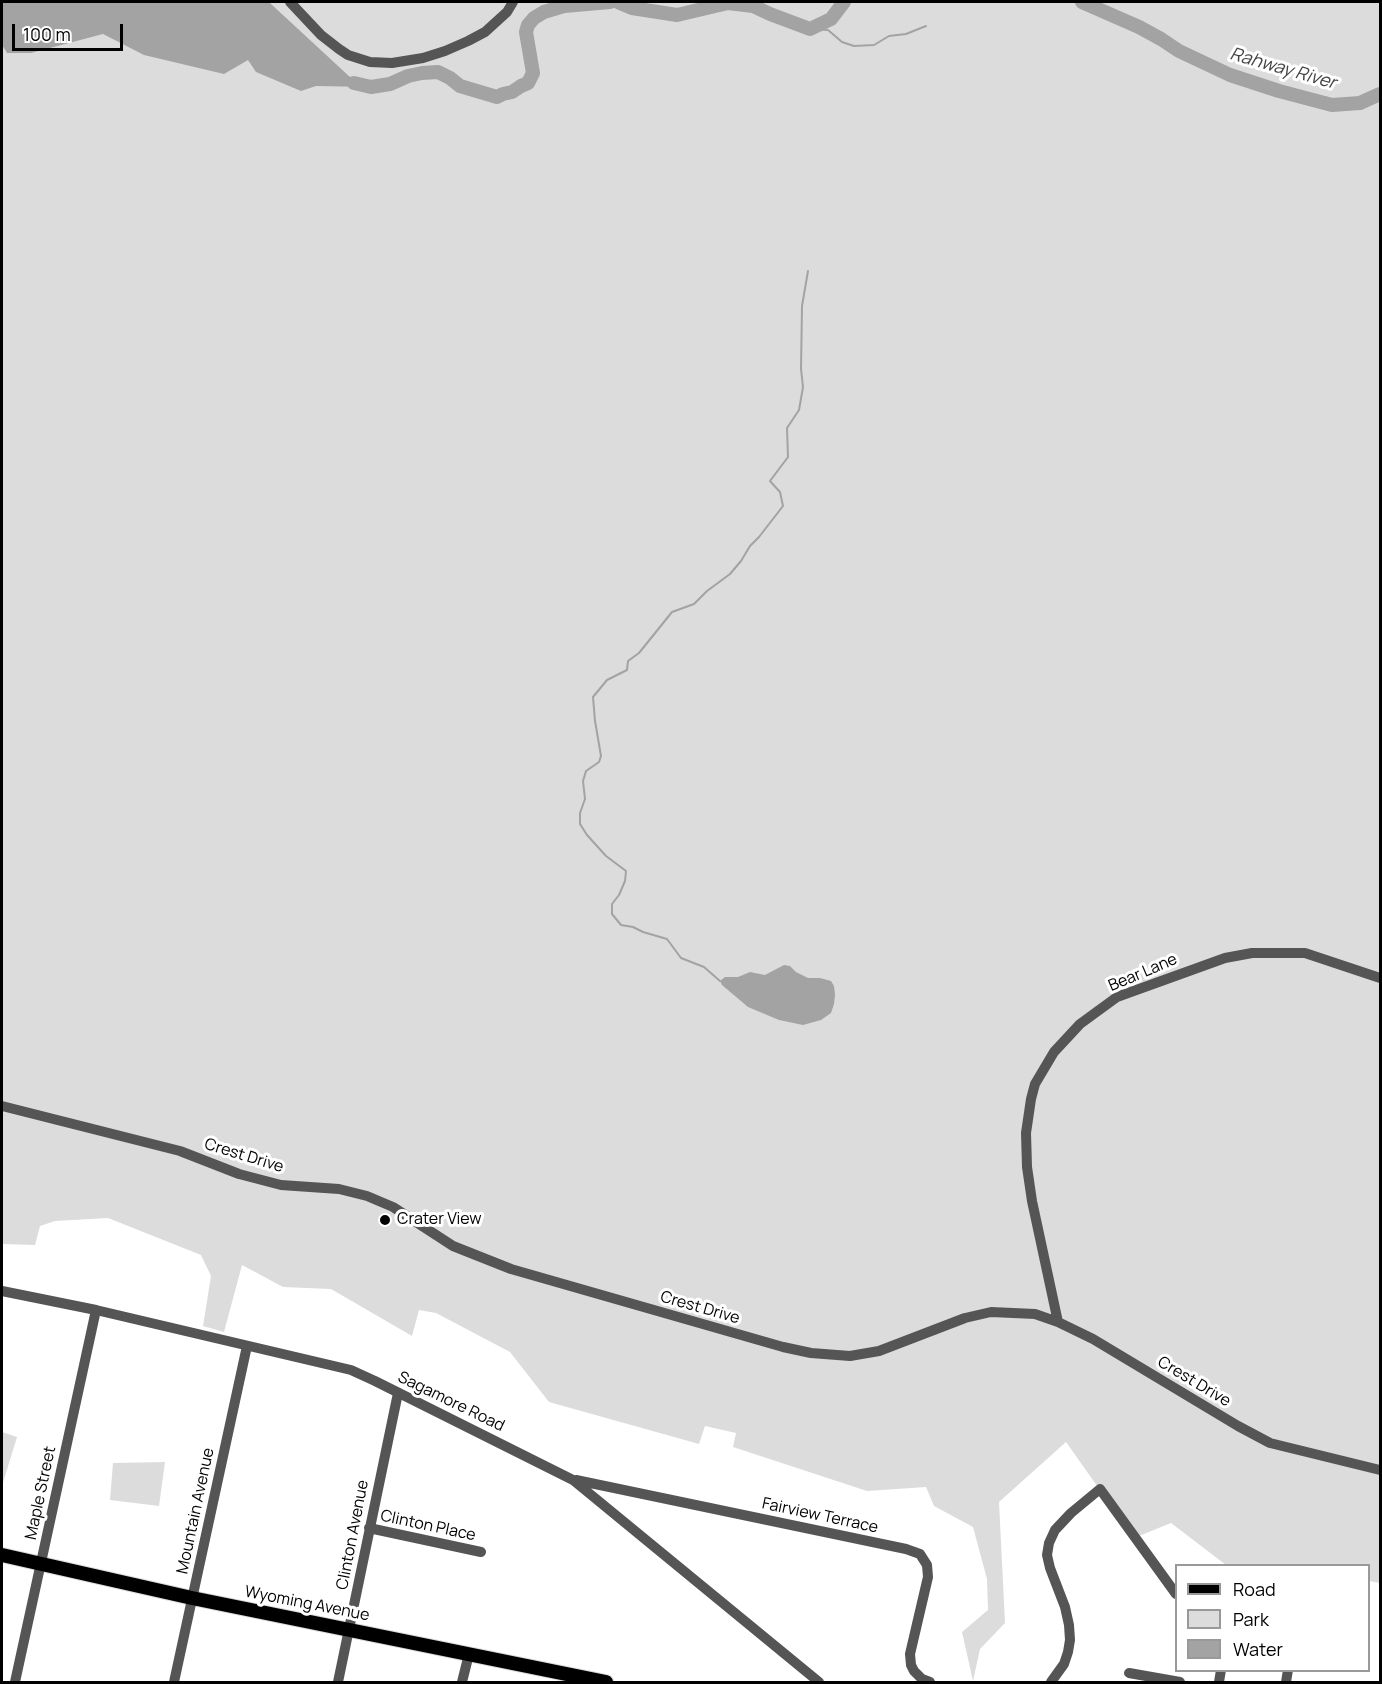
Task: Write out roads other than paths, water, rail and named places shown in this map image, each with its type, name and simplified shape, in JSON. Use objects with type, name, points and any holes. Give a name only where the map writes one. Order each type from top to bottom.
[{"type":"main road","name":"Wyoming Avenue","points":[[2,1555],[192,1598],[600,1682]]},
{"type":"street","points":[[290,2],[321,35],[339,50],[370,62],[392,63],[423,58],[468,41],[485,32],[507,12],[513,2]]},
{"type":"street","name":"Bear Lane","points":[[1057,1317],[1032,1201],[1027,1167],[1026,1133],[1035,1084],[1054,1052],[1080,1024],[1118,997],[1225,958],[1252,953],[1305,953],[1380,978]]},
{"type":"street","name":"Crest Drive","points":[[2,1106],[180,1151],[239,1174],[281,1185],[339,1189],[367,1196],[393,1207],[453,1246],[511,1269],[811,1353],[850,1356],[879,1351],[965,1318],[991,1312],[1057,1317],[1229,1421],[1270,1443],[1380,1470]]},
{"type":"street","name":"Sagamore Road","points":[[2,1291],[96,1310],[351,1370],[573,1480],[819,1683]]},
{"type":"street","name":"Maple Street","points":[[15,1683],[96,1310]]},
{"type":"street","name":"Mountain Avenue","points":[[174,1683],[247,1347]]},
{"type":"street","name":"Clinton Avenue","points":[[338,1683],[398,1393]]},
{"type":"street","name":"Fairview Terrace","points":[[573,1480],[906,1549],[920,1554],[927,1565],[928,1577],[910,1654],[914,1671],[930,1683]]},
{"type":"street","points":[[1051,1683],[1064,1664],[1070,1640],[1065,1607],[1047,1555],[1048,1543],[1055,1530],[1100,1489],[1175,1593]]},
{"type":"street","name":"Clinton Place","points":[[369,1528],[481,1552]]},
{"type":"street","points":[[462,1683],[468,1654]]},
{"type":"street","points":[[1129,1673],[1180,1683]]},
{"type":"water","points":[[2,2],[269,2],[349,76],[371,87],[316,86],[301,91],[256,72],[248,60],[224,74],[144,55],[103,34],[31,53],[7,53],[2,45]]},
{"type":"water","points":[[784,965],[790,966],[808,978],[831,981],[835,995],[831,1013],[821,1020],[803,1025],[779,1020],[748,1007],[720,981],[725,977],[738,977],[750,972],[765,975]]},
{"type":"waterway","name":"Rahway River","points":[[354,83],[371,87],[390,84],[408,76],[438,72],[460,86],[497,97],[528,83],[533,73],[526,32],[534,18],[544,12],[564,6],[610,2]]},
{"type":"waterway","name":"Rahway River","points":[[618,2],[632,8],[677,15],[728,3],[753,6],[810,29],[831,19],[844,2]]},
{"type":"waterway","name":"Rahway River","points":[[1082,2],[1139,27],[1179,51],[1230,75],[1279,91],[1332,105],[1360,103],[1380,94]]},
{"type":"waterway","name":"Rahway River","points":[[810,29],[828,30],[842,42],[854,46],[874,45],[889,36],[906,34],[926,26]]},
{"type":"waterway","points":[[720,981],[704,967],[681,958],[667,939],[621,925],[612,914],[612,904],[625,881],[626,871],[606,856],[580,824],[580,813],[585,799],[583,781],[586,771],[599,762],[601,756],[593,697],[607,680],[627,670],[628,661],[639,653],[672,612],[694,604],[730,574],[783,506],[780,492],[770,481],[788,457],[787,428],[799,410],[803,387],[802,306],[808,271]]},
{"type":"place","name":"Crater View","points":[[385,1220]]}]
